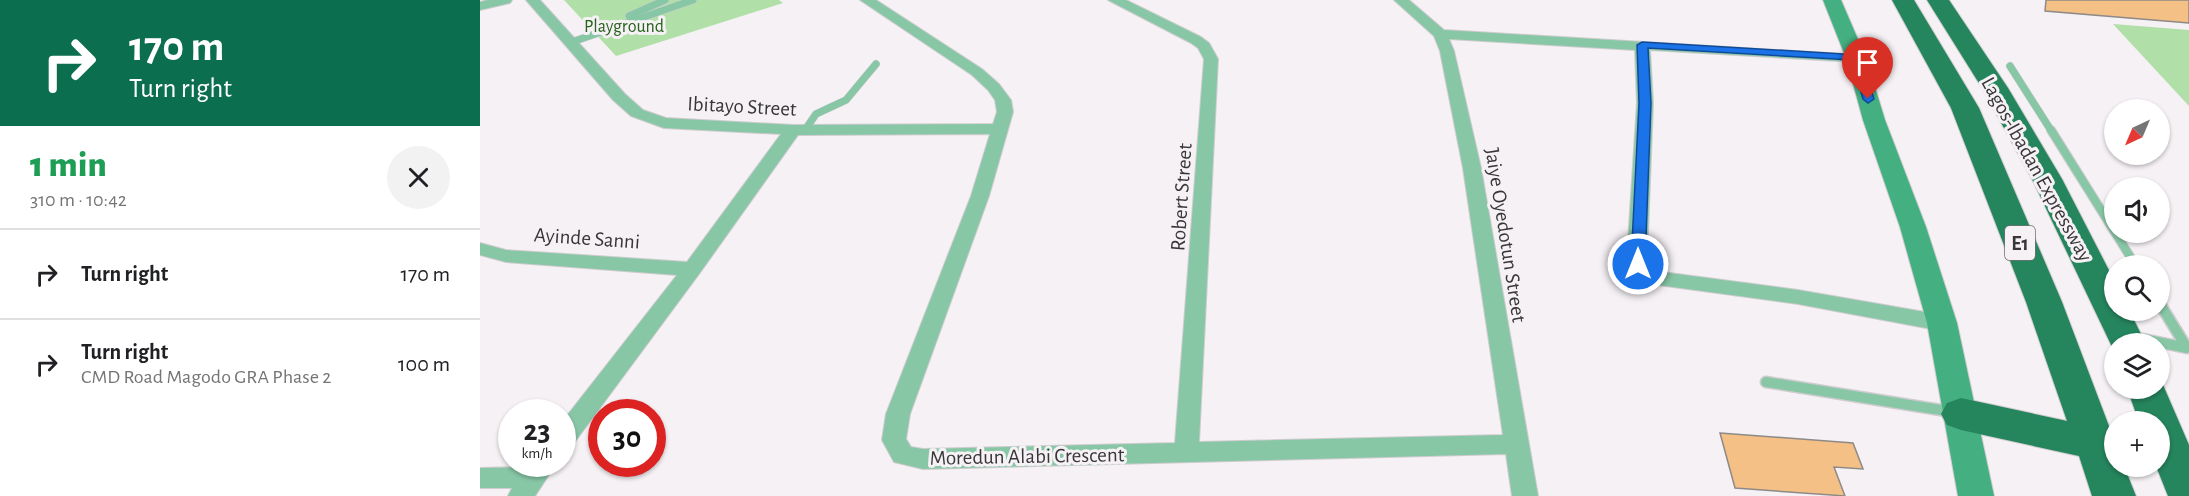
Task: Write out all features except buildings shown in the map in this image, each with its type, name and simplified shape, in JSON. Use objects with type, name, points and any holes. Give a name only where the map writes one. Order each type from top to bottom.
[{"type":"highway","name":"Lagos-Ibadan Expressway","points":[[1903,0],[1965,108],[2044,302],[2114,496]]},
{"type":"highway","name":"Lagos-Ibadan Expressway","points":[[1938,0],[1995,88],[2048,179],[2123,333]]},
{"type":"highway","points":[[1961,414],[2095,443]]},
{"type":"highway","points":[[2170,445],[2189,495]]},
{"type":"street","points":[[480,6],[505,0]]},
{"type":"street","name":"Ibitayo Street","points":[[533,0],[619,97],[637,113],[664,123],[799,130],[1002,129]]},
{"type":"street","name":"Moredun Alabi Crescent","points":[[867,0],[977,72],[994,87],[1003,100],[1005,112],[1002,129],[980,196],[898,414],[894,440],[903,455],[923,459],[1517,444]]},
{"type":"street","name":"Robert Street","points":[[1115,0],[1196,40],[1204,46],[1211,59],[1186,453]]},
{"type":"street","points":[[1401,0],[1440,34],[1856,58]]},
{"type":"street","points":[[1832,0],[1856,58],[1874,120],[1913,227],[1942,323],[1976,496]]},
{"type":"street","name":"Jaiye Oyedotun Street","points":[[1440,34],[1447,51],[1472,168],[1525,496]]},
{"type":"street","points":[[1642,45],[1645,103],[1636,258],[1641,270],[1658,278],[1798,297],[1942,323]]},
{"type":"street","points":[[576,422],[799,130]]},
{"type":"street","name":"Ayinde Sanni","points":[[480,249],[506,256],[692,269]]},
{"type":"street","points":[[480,478],[533,479]]},
{"type":"lane","points":[[603,30],[665,0]]},
{"type":"lane","points":[[572,42],[693,0]]},
{"type":"lane","points":[[799,130],[816,114],[846,100],[876,64]]},
{"type":"lane","points":[[2010,66],[2129,255]]},
{"type":"lane","points":[[2170,320],[2188,348]]},
{"type":"lane","points":[[2170,346],[2188,348]]},
{"type":"lane","points":[[1766,382],[1961,414]]},
{"type":"green space","name":"Playground","points":[[564,0],[779,0],[783,3],[616,56]]},
{"type":"green space","points":[[2113,24],[2189,30],[2189,106]]},
{"type":"route","points":[[1638,264],[1636,258],[1645,103],[1642,45],[1856,58],[1868,99]]}]
